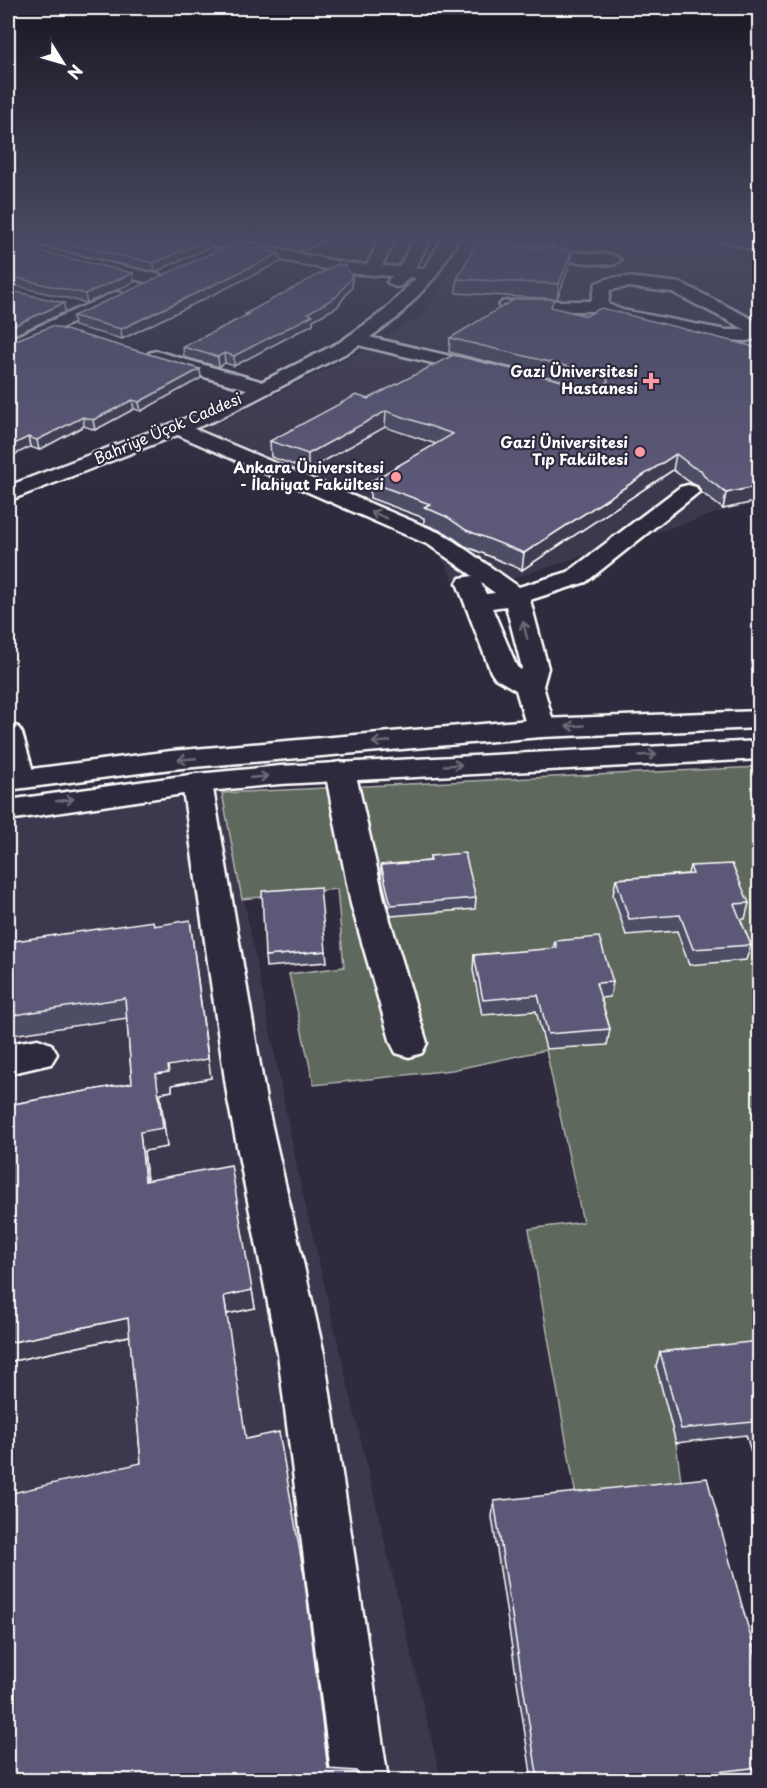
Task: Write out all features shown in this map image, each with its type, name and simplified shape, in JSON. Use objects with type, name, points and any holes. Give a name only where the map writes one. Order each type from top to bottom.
[{"type":"main road","points":[[8,347],[67,319]]},
{"type":"main road","name":"Bahriye Üçok Caddesi","points":[[8,482],[204,411],[342,339],[360,319]]},
{"type":"main road","name":"Bahriye Üçok Caddesi","points":[[8,494],[220,410],[346,346],[383,319]]},
{"type":"main road","points":[[645,319],[699,330],[757,330]]},
{"type":"main road","points":[[738,319],[757,330]]},
{"type":"main road","points":[[51,327],[73,333]]},
{"type":"main road","points":[[356,339],[504,375]]},
{"type":"main road","points":[[426,356],[446,344]]},
{"type":"main road","points":[[141,353],[252,386]]},
{"type":"main road","points":[[178,428],[437,540],[516,596],[535,668],[529,686],[541,728]]},
{"type":"main road","points":[[476,604],[516,596],[577,577],[688,492]]},
{"type":"main road","points":[[461,557],[476,604],[505,672],[529,686]]},
{"type":"main road","points":[[8,733],[14,779],[183,759],[541,728],[759,719]]},
{"type":"main road","points":[[8,810],[197,783],[340,771],[759,750]]},
{"type":"main road","points":[[340,771],[368,904],[409,1043]]},
{"type":"main road","points":[[197,783],[247,1100],[301,1354],[360,1780]]},
{"type":"shaded area","name":"Gazi Üniversitesi Tıp Fakültesi","points":[[414,319],[759,319],[759,503],[720,512],[461,595],[440,554],[416,523],[200,431],[372,347],[402,325]]},
{"type":"shaded area","points":[[223,793],[300,1182],[441,1780],[8,1780],[8,824],[45,815]]},
{"type":"green space","points":[[759,767],[759,1341],[656,1366],[676,1443],[683,1496],[578,1508],[529,1229],[583,1222],[546,1050],[452,1070],[314,1085],[289,974],[344,967],[337,889],[242,899],[222,793]]},
{"type":"building","points":[[8,319],[27,319],[8,328]]},
{"type":"building","points":[[86,319],[141,319],[121,329]]},
{"type":"building","points":[[238,319],[304,319],[234,356],[224,353],[218,357],[183,347]]},
{"type":"building","points":[[481,319],[646,319],[759,348],[756,352],[759,353],[759,399],[753,404],[759,403],[759,486],[726,493],[704,476],[701,470],[676,454],[524,553],[466,530],[447,517],[424,507],[430,504],[370,482],[453,434],[386,411],[308,454],[270,441],[356,395],[368,399],[453,355],[595,389],[603,387],[608,381],[603,375],[450,338]]},
{"type":"building","points":[[52,326],[200,369],[139,402],[132,400],[93,420],[83,417],[37,440],[28,437],[8,447],[8,343]]},
{"type":"building","points":[[465,853],[476,898],[391,905],[381,865],[431,861],[430,856]]},
{"type":"building","points":[[732,864],[749,903],[734,904],[751,945],[693,949],[680,915],[629,919],[616,879],[693,874],[690,866]]},
{"type":"building","points":[[320,887],[326,951],[265,956],[262,891]]},
{"type":"building","points":[[190,920],[208,1059],[168,1066],[169,1072],[156,1074],[163,1128],[140,1132],[145,1181],[231,1165],[252,1290],[224,1296],[246,1439],[279,1432],[304,1575],[328,1769],[356,1771],[358,1780],[8,1780],[8,1494],[141,1463],[128,1318],[8,1343],[8,1105],[132,1083],[125,998],[8,1016],[8,942],[153,921],[154,926]]},
{"type":"building","points":[[599,937],[613,982],[596,983],[610,1029],[548,1034],[538,995],[483,1000],[474,955],[557,948],[555,941]]},
{"type":"building","points":[[759,1341],[759,1444],[753,1422],[681,1429],[660,1352]]},
{"type":"building","points":[[707,1478],[759,1667],[759,1767],[650,1780],[538,1780],[494,1501]]},
{"type":"place","name":"Gazi Üniversitesi Hastanesi","points":[[651,381]]},
{"type":"place","name":"Gazi Üniversitesi Tıp Fakültesi","points":[[640,452]]},
{"type":"place","name":"Ankara Üniversitesi - İlahiyat Fakültesi","points":[[396,477]]}]
